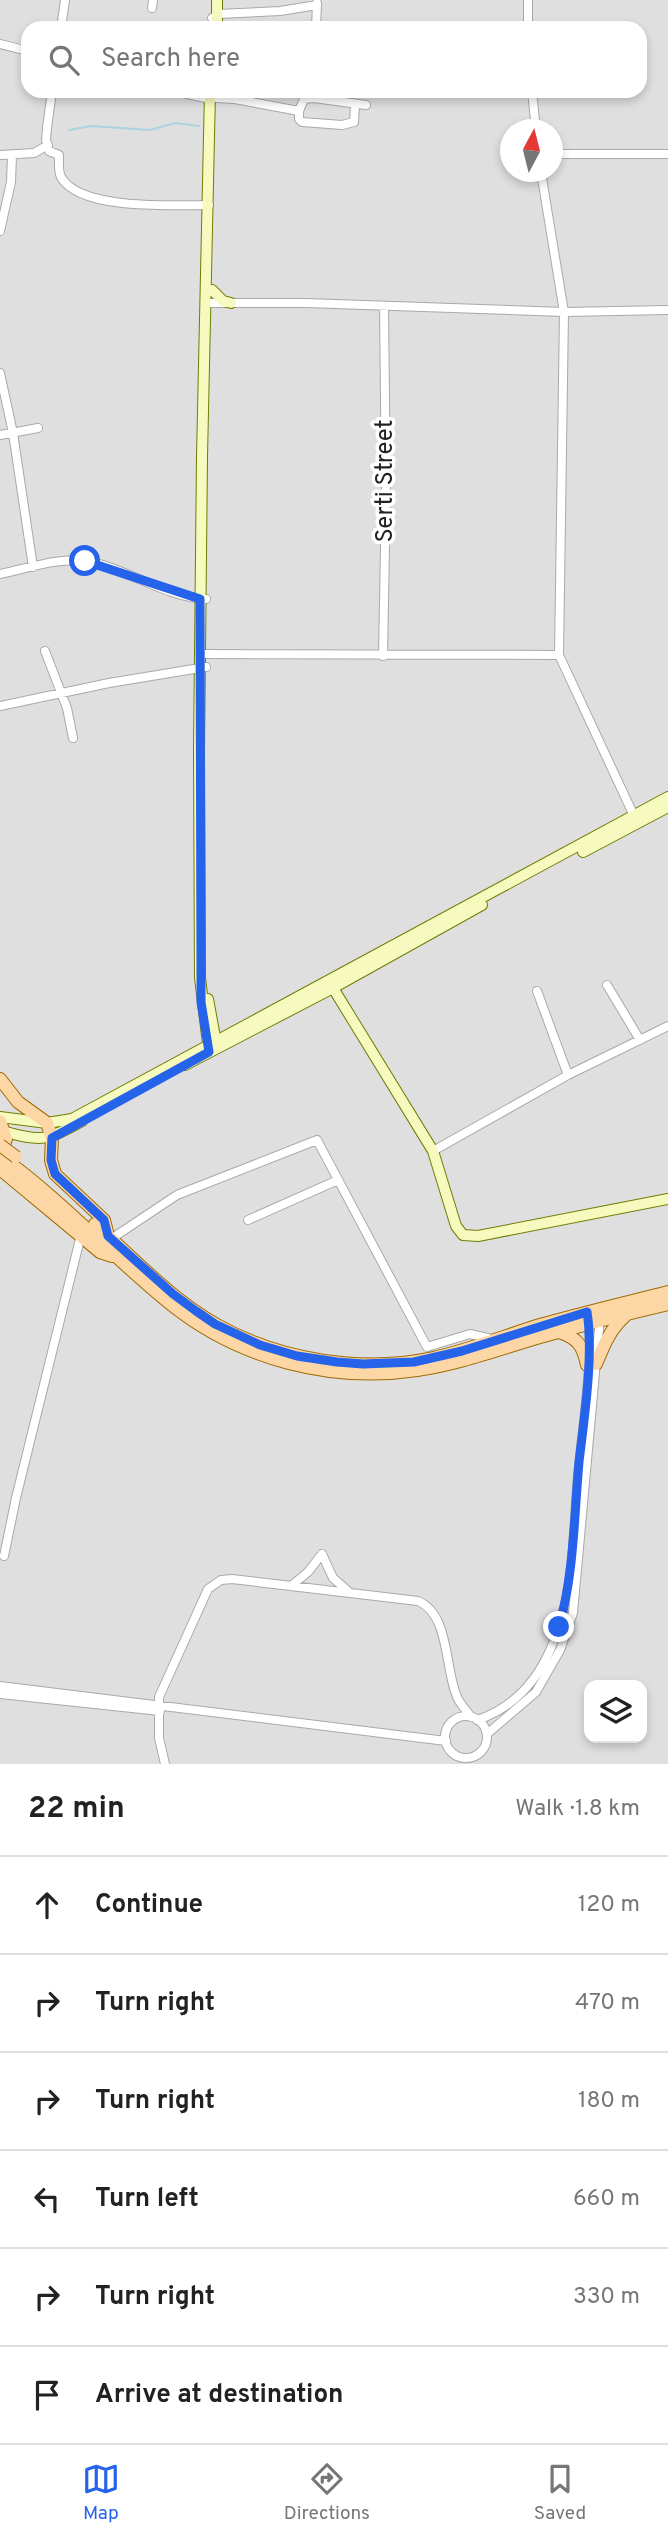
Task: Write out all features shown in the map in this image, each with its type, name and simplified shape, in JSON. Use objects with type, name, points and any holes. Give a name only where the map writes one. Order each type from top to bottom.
[{"type":"main road","points":[[0,1079],[18,1102],[47,1123],[52,1138],[51,1160],[55,1174],[104,1220],[110,1237]]},
{"type":"main road","points":[[2,1123],[5,1144],[0,1155],[16,1162],[110,1237],[173,1294],[215,1324],[260,1345],[297,1356],[337,1362],[394,1363],[432,1358],[594,1316],[668,1292]]},
{"type":"main road","points":[[0,1145],[117,1258],[173,1306],[211,1332],[245,1349],[280,1361],[323,1370],[373,1373],[416,1370],[465,1360],[559,1332],[594,1316],[627,1314],[668,1304]]},
{"type":"main road","points":[[0,1169],[100,1252],[117,1258]]},
{"type":"main road","points":[[0,1181],[20,1185]]},
{"type":"main road","points":[[592,1365],[616,1324],[627,1314]]},
{"type":"main road","points":[[559,1332],[580,1342],[592,1365]]},
{"type":"street","points":[[62,21],[65,0]]},
{"type":"street","points":[[212,0],[215,21]]},
{"type":"street","points":[[215,21],[217,0]]},
{"type":"street","points":[[528,0],[528,21]]},
{"type":"street","points":[[221,21],[317,3],[316,21]]},
{"type":"street","points":[[0,44],[21,49]]},
{"type":"street","points":[[51,98],[47,128],[49,150],[59,155],[60,175],[79,192],[123,204],[209,205]]},
{"type":"street","points":[[212,1046],[201,978],[203,599],[213,98]]},
{"type":"street","points":[[209,303],[212,290],[213,98]]},
{"type":"street","points":[[229,98],[299,111]]},
{"type":"street","points":[[306,98],[299,111],[299,119],[302,122],[342,125],[354,122],[355,105]]},
{"type":"street","points":[[326,98],[366,105]]},
{"type":"street","points":[[533,98],[535,119]]},
{"type":"street","points":[[0,155],[34,153],[48,145]]},
{"type":"street","points":[[563,154],[668,154]]},
{"type":"street","points":[[0,231],[11,182],[12,155]]},
{"type":"street","points":[[543,182],[564,313],[559,655],[635,816]]},
{"type":"street","points":[[212,290],[223,301],[231,303]]},
{"type":"street","points":[[209,303],[306,303],[564,313],[668,310]]},
{"type":"street","name":"Serti Street","points":[[383,656],[386,492],[384,307]]},
{"type":"street","points":[[0,373],[13,433],[33,567]]},
{"type":"street","points":[[0,435],[38,428]]},
{"type":"street","points":[[0,574],[85,561],[203,599]]},
{"type":"street","points":[[45,651],[67,708],[74,738]]},
{"type":"street","points":[[203,654],[559,655]]},
{"type":"street","points":[[0,706],[203,667]]},
{"type":"street","points":[[2,1123],[47,1123],[72,1119],[212,1046],[668,797]]},
{"type":"street","points":[[2,1123],[26,1138],[52,1138],[212,1046],[333,988],[521,884],[668,807]]},
{"type":"street","points":[[607,985],[640,1040]]},
{"type":"street","points":[[333,988],[433,1151],[456,1226],[463,1235],[491,1234],[668,1199]]},
{"type":"street","points":[[537,991],[568,1075]]},
{"type":"street","points":[[433,1151],[568,1075],[668,1026]]},
{"type":"street","points":[[110,1237],[177,1195],[317,1140],[427,1347],[470,1334],[496,1340]]},
{"type":"street","points":[[248,1220],[338,1180]]},
{"type":"street","points":[[4,1556],[81,1236]]},
{"type":"street","points":[[486,1734],[536,1692],[560,1650],[570,1621],[575,1595],[594,1316]]},
{"type":"street","points":[[452,1722],[505,1709],[530,1684],[547,1658],[567,1595],[592,1365]]},
{"type":"street","points":[[291,1586],[308,1572],[322,1554],[333,1578],[351,1593]]},
{"type":"street","points":[[165,1764],[159,1738],[158,1708],[164,1683],[208,1589],[214,1583],[232,1579],[425,1604],[438,1620],[457,1698],[446,1741],[451,1750],[467,1761],[483,1749],[486,1734],[482,1724],[457,1698]]},
{"type":"street","points":[[0,1686],[158,1708]]},
{"type":"street","points":[[0,1694],[172,1709],[446,1741]]},
{"type":"street","points":[[449,1764],[451,1750]]},
{"type":"shaded area","points":[[0,0],[668,0],[668,1764],[0,1764]]},
{"type":"waterway","points":[[69,130],[91,126],[150,130],[175,123],[199,126]]},
{"type":"route","points":[[85,561],[200,599],[201,1002],[209,1052],[52,1138],[51,1160],[55,1174],[104,1220],[108,1236],[173,1294],[237,1336],[297,1356],[363,1364],[414,1362],[462,1351],[587,1312],[589,1324],[582,1435],[567,1595],[559,1627]]}]
